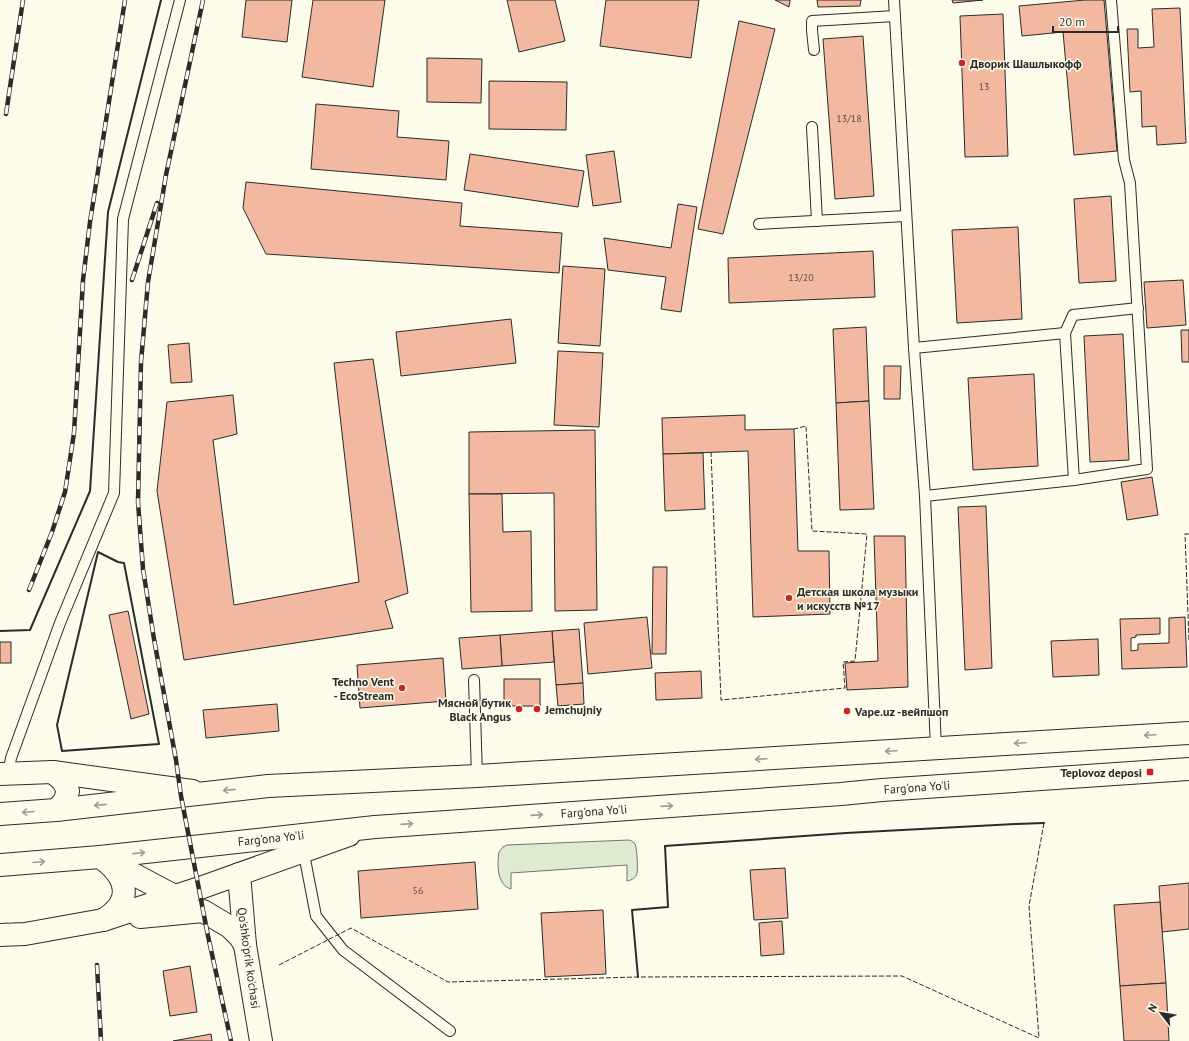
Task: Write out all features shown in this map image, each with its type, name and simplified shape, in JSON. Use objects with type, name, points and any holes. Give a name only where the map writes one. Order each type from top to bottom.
[{"type":"main road","points":[[0,814],[56,810],[204,792],[268,786],[478,776],[1189,733]]},
{"type":"main road","name":"Farg'ona Yo'li","points":[[0,865],[302,843],[375,827],[1189,769]]},
{"type":"main road","points":[[53,772],[63,781],[68,791],[64,802],[56,810]]},
{"type":"main road","points":[[4,774],[53,772],[204,792]]},
{"type":"main road","points":[[103,920],[239,874],[302,843]]},
{"type":"main road","points":[[100,857],[203,911],[230,927],[245,945]]},
{"type":"main road","points":[[100,857],[117,871],[122,880],[124,889],[122,899],[118,907],[112,915],[103,920]]},
{"type":"main road","name":"Qo'shko'prik ko'chasi","points":[[239,874],[245,945],[261,1041]]},
{"type":"main road","points":[[0,935],[25,934],[103,920],[203,911]]},
{"type":"lane","points":[[4,774],[60,623],[114,493],[123,219],[180,0]]},
{"type":"lane","points":[[894,0],[914,348],[925,496],[936,748]]},
{"type":"lane","points":[[925,496],[1074,480],[1147,469],[1130,183],[1124,160],[1112,0]]},
{"type":"lane","points":[[814,50],[812,21],[895,16]]},
{"type":"lane","points":[[812,127],[817,221]]},
{"type":"lane","points":[[759,224],[906,216]]},
{"type":"lane","points":[[1074,480],[1065,333],[1073,315],[1138,308]]},
{"type":"lane","points":[[914,348],[1065,333]]},
{"type":"lane","points":[[474,680],[478,776]]},
{"type":"lane","points":[[302,843],[316,916],[343,950],[450,1031]]},
{"type":"green space","points":[[629,840],[636,846],[637,873],[634,878],[629,881],[627,881],[627,865],[511,873],[511,889],[506,887],[499,874],[499,852],[507,845]]},
{"type":"building","points":[[246,0],[292,0],[287,42],[242,37]]},
{"type":"building","points":[[313,0],[385,0],[373,87],[302,77]]},
{"type":"building","points":[[507,0],[555,0],[565,41],[519,52]]},
{"type":"building","points":[[606,0],[699,0],[691,58],[600,46]]},
{"type":"building","points":[[775,0],[790,0],[789,7]]},
{"type":"building","points":[[817,0],[861,0],[860,6],[818,7]]},
{"type":"building","points":[[952,0],[983,0],[953,3]]},
{"type":"building","points":[[1085,0],[1104,0],[1117,151],[1074,155],[1063,32],[1022,36],[1019,6]]},
{"type":"building","points":[[1180,8],[1186,143],[1157,145],[1156,126],[1142,127],[1141,91],[1130,92],[1127,29],[1138,29],[1138,48],[1154,47],[1152,9]]},
{"type":"building","points":[[1003,14],[1008,156],[965,157],[960,16]]},
{"type":"building","points":[[739,21],[775,29],[723,234],[698,229]]},
{"type":"building","points":[[863,36],[874,196],[835,199],[823,39]]},
{"type":"building","points":[[427,58],[482,59],[481,103],[427,102]]},
{"type":"building","points":[[489,81],[567,82],[566,130],[489,129]]},
{"type":"building","points":[[316,104],[399,111],[397,137],[449,141],[446,180],[311,169]]},
{"type":"building","points":[[614,151],[621,202],[593,206],[586,155]]},
{"type":"building","points":[[470,154],[584,171],[578,207],[464,190]]},
{"type":"building","points":[[246,182],[462,203],[460,226],[562,233],[559,273],[266,254],[243,208]]},
{"type":"building","points":[[1111,196],[1116,281],[1079,283],[1074,199]]},
{"type":"building","points":[[678,204],[697,207],[681,312],[661,309],[666,277],[608,270],[604,238],[671,248]]},
{"type":"building","points":[[1018,227],[1022,319],[957,323],[952,230]]},
{"type":"building","points":[[873,251],[875,297],[729,303],[728,258]]},
{"type":"building","points":[[563,266],[605,269],[600,346],[558,343]]},
{"type":"building","points":[[1183,280],[1186,325],[1147,328],[1144,282]]},
{"type":"building","points":[[511,319],[516,363],[401,376],[396,332]]},
{"type":"building","points":[[866,327],[869,401],[836,403],[833,329]]},
{"type":"building","points":[[1181,330],[1189,330],[1189,362],[1182,362]]},
{"type":"building","points":[[1123,334],[1129,460],[1090,462],[1084,336]]},
{"type":"building","points":[[189,343],[192,382],[171,383],[168,345]]},
{"type":"building","points":[[558,351],[603,353],[599,427],[554,425]]},
{"type":"building","points":[[373,359],[408,593],[385,601],[393,628],[184,660],[157,491],[167,402],[233,395],[237,434],[213,440],[234,605],[359,582],[334,363]]},
{"type":"building","points":[[884,366],[901,366],[900,399],[884,399]]},
{"type":"building","points":[[1034,374],[1038,466],[973,470],[968,378]]},
{"type":"building","points":[[869,401],[874,509],[840,510],[836,403]]},
{"type":"building","points":[[745,415],[745,430],[794,429],[798,551],[829,551],[830,614],[753,617],[748,451],[663,454],[662,418]]},
{"type":"building","points":[[595,430],[597,610],[555,611],[554,493],[469,494],[469,432]]},
{"type":"building","points":[[703,453],[705,509],[665,511],[663,454]]},
{"type":"building","points":[[1152,477],[1158,515],[1127,520],[1121,482]]},
{"type":"building","points":[[469,494],[502,494],[503,532],[531,531],[532,611],[471,612]]},
{"type":"building","points":[[986,506],[992,668],[965,670],[958,507]]},
{"type":"building","points":[[874,536],[905,536],[908,687],[847,690],[845,663],[878,661]]},
{"type":"building","points":[[653,567],[667,567],[666,654],[652,654]]},
{"type":"building","points":[[128,611],[149,714],[131,719],[109,615]]},
{"type":"building","points":[[647,617],[652,668],[588,674],[584,623]]},
{"type":"building","points":[[1185,617],[1187,667],[1122,669],[1120,619],[1160,618],[1160,634],[1136,635],[1136,637],[1131,638],[1131,651],[1138,650],[1138,644],[1169,643],[1169,618]]},
{"type":"building","points":[[579,629],[583,683],[556,685],[552,631]]},
{"type":"building","points":[[552,631],[554,662],[502,666],[500,635]]},
{"type":"building","points":[[500,635],[502,666],[462,669],[459,638]]},
{"type":"building","points":[[1098,639],[1099,675],[1053,677],[1051,641]]},
{"type":"building","points":[[0,642],[11,642],[11,663],[0,663]]},
{"type":"building","points":[[443,658],[446,701],[360,708],[357,665]]},
{"type":"building","points":[[701,671],[702,698],[656,700],[655,673]]},
{"type":"building","points":[[504,679],[540,679],[540,706],[504,706]]},
{"type":"building","points":[[583,683],[584,704],[558,706],[556,685]]},
{"type":"building","points":[[277,704],[279,731],[206,738],[203,710]]},
{"type":"building","points":[[475,862],[478,909],[361,918],[358,871]]},
{"type":"building","points":[[785,868],[788,918],[754,920],[750,870]]},
{"type":"building","points":[[1189,883],[1189,929],[1162,932],[1159,886]]},
{"type":"building","points":[[1160,902],[1166,983],[1120,986],[1114,905]]},
{"type":"building","points":[[603,910],[606,974],[545,977],[541,913]]},
{"type":"building","points":[[782,921],[784,954],[761,956],[759,923]]},
{"type":"building","points":[[190,966],[197,1012],[170,1016],[163,971]]},
{"type":"building","points":[[1166,983],[1169,1041],[1124,1041],[1120,986]]},
{"type":"building","points":[[211,1034],[212,1041],[173,1041]]},
{"type":"railway","points":[[6,114],[23,0]]},
{"type":"railway","points":[[29,590],[52,532],[65,492],[74,433],[83,280],[90,222],[125,0]]},
{"type":"railway","points":[[203,0],[166,175],[148,282],[141,362],[138,502],[143,569],[181,796],[208,936],[231,1041]]},
{"type":"railway","points":[[132,280],[157,203]]},
{"type":"railway","points":[[97,965],[101,1041]]},
{"type":"fence","points":[[711,452],[721,700],[845,688],[843,662],[855,661],[867,534],[812,531],[806,426],[794,429]]},
{"type":"fence","points":[[1189,534],[1185,534],[1189,641]]},
{"type":"fence","points":[[279,965],[351,928],[448,982],[638,977],[902,976],[1039,1038],[1029,906],[1044,823]]},
{"type":"wall","points":[[0,631],[30,630],[90,491],[108,212],[161,0]]},
{"type":"wall","points":[[98,552],[118,562],[124,563],[159,744],[62,751],[57,725],[98,552]]},
{"type":"wall","points":[[638,977],[632,910],[668,907],[665,846],[846,833],[1044,823]]},
{"type":"place","name":"Дворик Шашлыкофф","points":[[962,63]]},
{"type":"place","name":"Детская школа музыки и искусств №17","points":[[789,598]]},
{"type":"place","name":"Techno Vent - EcoStream","points":[[402,688]]},
{"type":"place","name":"Мясной бутик Black Angus","points":[[519,709]]},
{"type":"place","name":"Jemchujniy","points":[[537,709]]},
{"type":"place","name":"Vape.uz -вейпшоп","points":[[847,711]]},
{"type":"place","name":"Teplovoz deposi","points":[[1150,772]]}]
